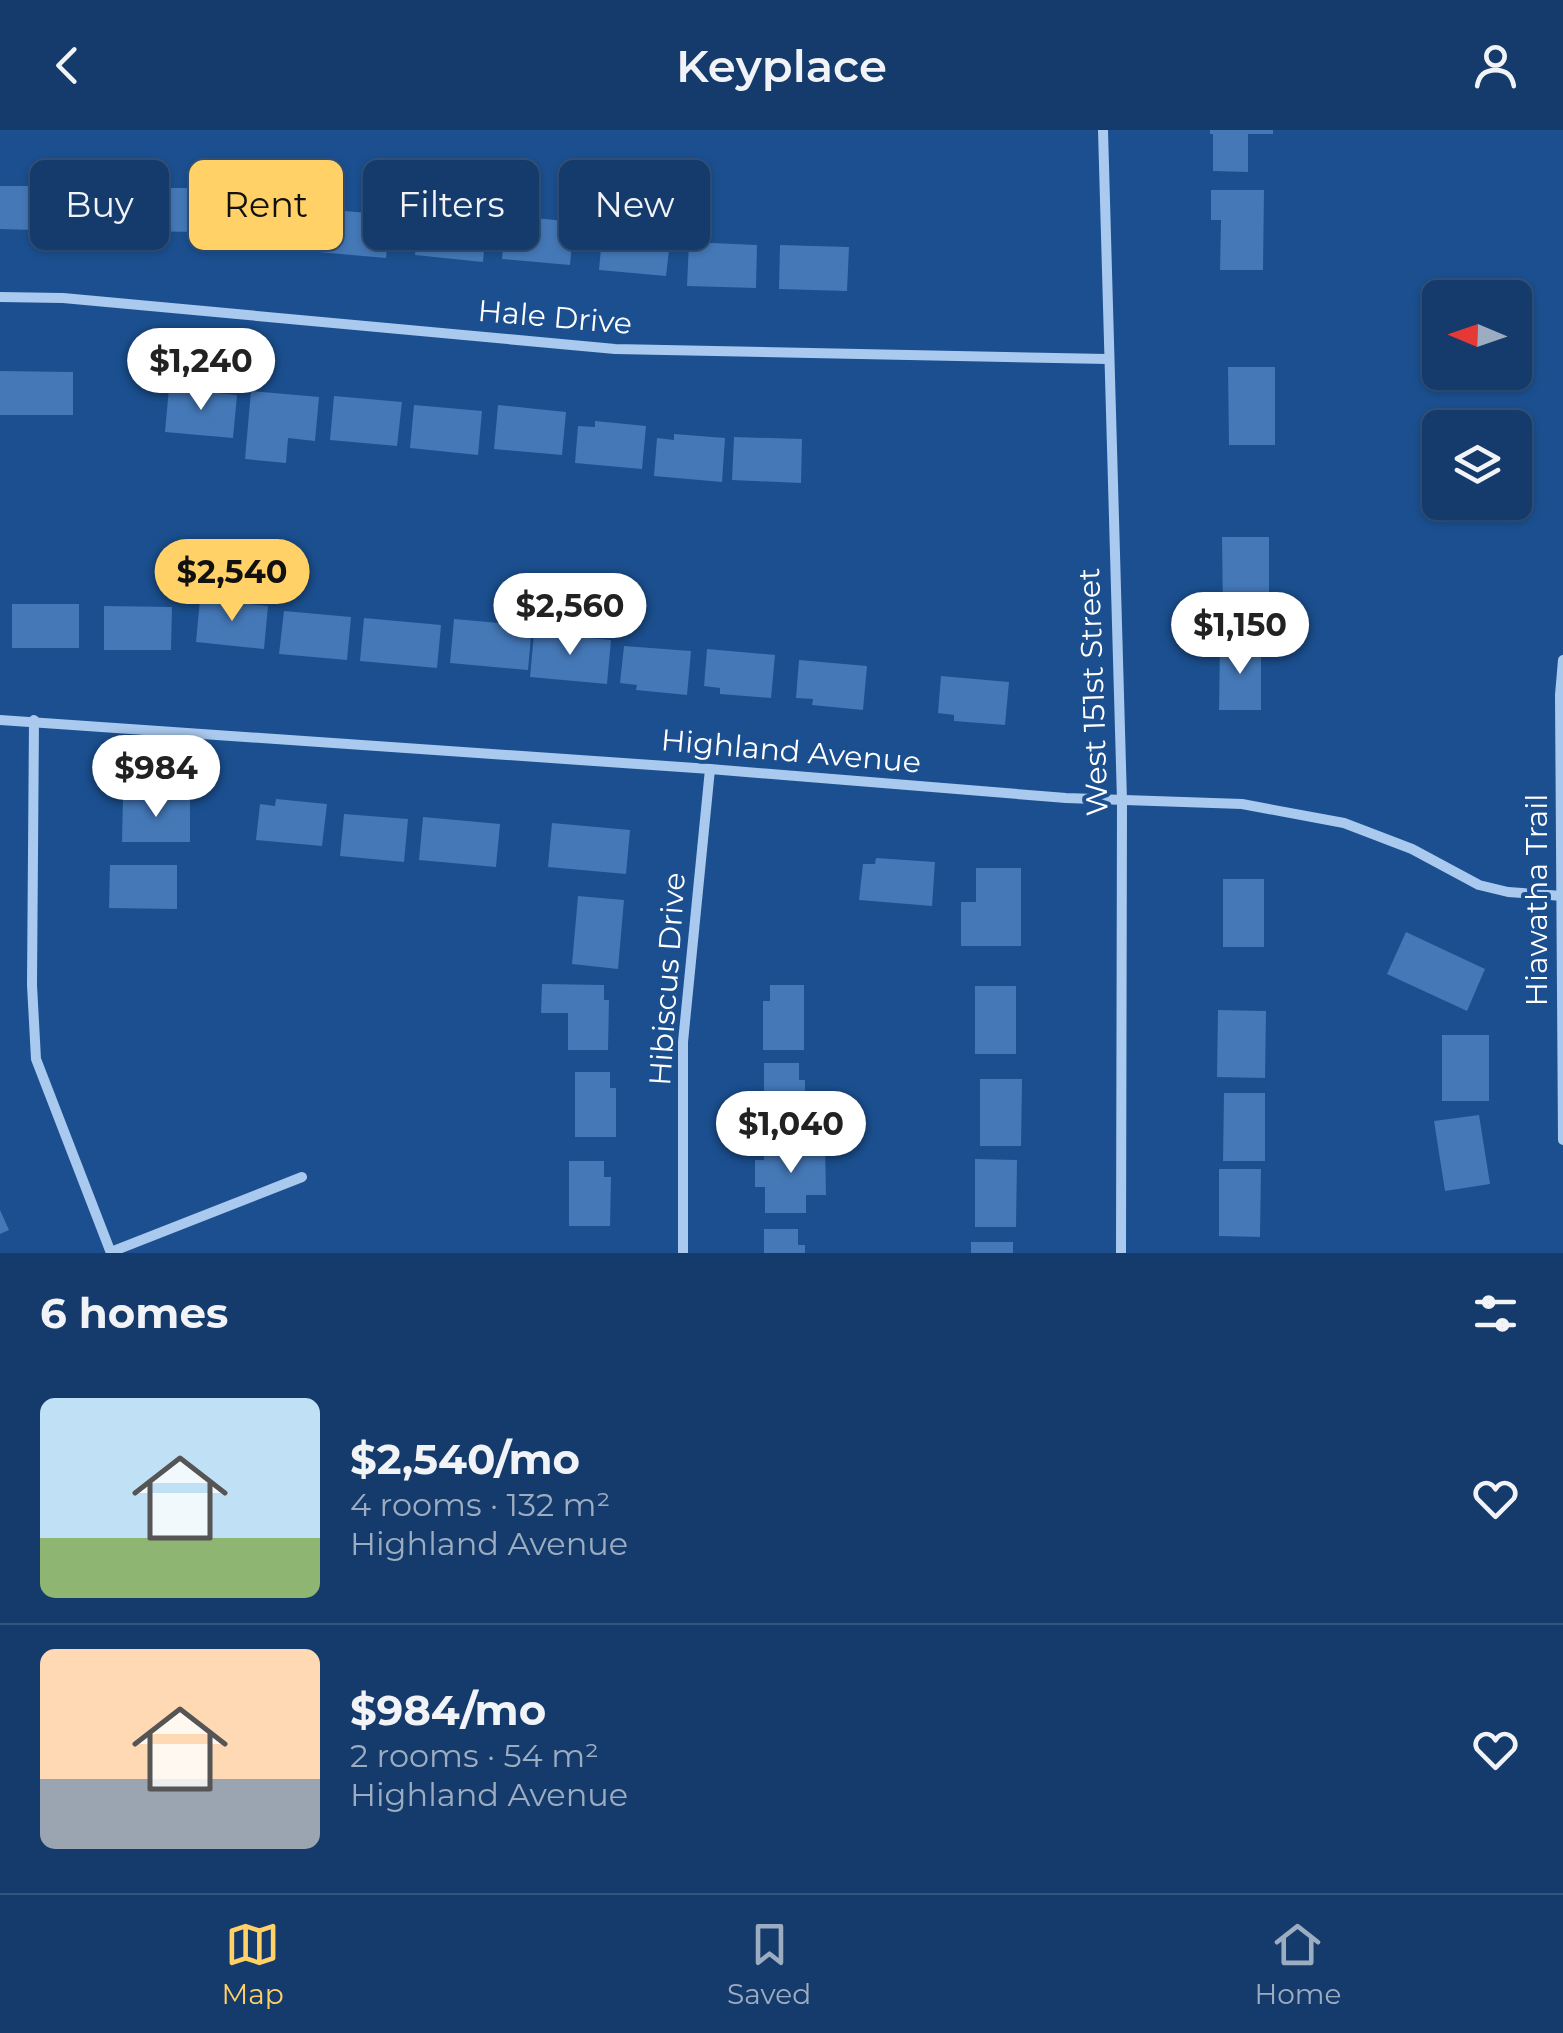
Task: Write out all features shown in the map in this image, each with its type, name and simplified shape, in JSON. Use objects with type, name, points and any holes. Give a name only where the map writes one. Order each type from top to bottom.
[{"type":"street","name":"West 151st Street","points":[[1102,130],[1122,801],[1122,1253]]},
{"type":"street","name":"Hale Drive","points":[[0,297],[63,298],[615,349],[1107,358]]},
{"type":"street","name":"Hiawatha Trail","points":[[1563,660],[1563,1140]]},
{"type":"street","name":"Highland Avenue","points":[[0,720],[1122,801],[1242,804],[1344,823],[1412,849],[1479,885],[1508,892],[1563,896]]},
{"type":"street","points":[[34,720],[32,985],[36,1058],[111,1252],[302,1178]]},
{"type":"street","name":"Hibiscus Drive","points":[[684,1253],[684,1042],[710,769]]},
{"type":"building","points":[[1210,130],[1273,130],[1273,134],[1248,134],[1248,172],[1213,171]]},
{"type":"building","points":[[0,186],[30,186],[30,230],[0,229]]},
{"type":"building","points":[[169,188],[189,188],[189,232],[169,232]]},
{"type":"building","points":[[1211,190],[1264,190],[1263,270],[1220,270],[1221,220],[1211,220]]},
{"type":"building","points":[[343,211],[363,213],[363,250],[387,250],[386,258],[318,252],[343,250]]},
{"type":"building","points":[[539,218],[559,220],[559,250],[571,250],[570,265],[502,259],[503,250],[539,250]]},
{"type":"building","points":[[710,243],[757,245],[756,288],[687,286],[689,250],[710,250]]},
{"type":"building","points":[[780,245],[849,247],[847,291],[779,289]]},
{"type":"building","points":[[415,250],[484,250],[483,262],[415,255]]},
{"type":"building","points":[[601,250],[669,250],[666,276],[599,270]]},
{"type":"building","points":[[1228,367],[1275,367],[1275,445],[1229,445]]},
{"type":"building","points":[[0,371],[73,372],[73,415],[0,415]]},
{"type":"building","points":[[169,388],[237,395],[233,438],[165,432]]},
{"type":"building","points":[[251,391],[319,397],[315,441],[288,438],[286,463],[245,459]]},
{"type":"building","points":[[334,396],[402,402],[397,446],[330,440]]},
{"type":"building","points":[[414,405],[482,411],[478,455],[410,448]]},
{"type":"building","points":[[498,405],[566,412],[562,455],[494,449]]},
{"type":"building","points":[[595,421],[646,426],[642,469],[575,463],[578,426],[595,427]]},
{"type":"building","points":[[674,434],[725,438],[722,482],[654,476],[657,438],[674,440]]},
{"type":"building","points":[[734,437],[802,439],[801,483],[732,480]]},
{"type":"building","points":[[1222,537],[1269,537],[1269,615],[1223,615]]},
{"type":"building","points":[[200,599],[268,606],[264,649],[196,642]]},
{"type":"building","points":[[12,604],[79,604],[79,648],[12,648]]},
{"type":"building","points":[[104,606],[172,607],[171,650],[104,650]]},
{"type":"building","points":[[284,611],[351,617],[347,660],[279,654]]},
{"type":"building","points":[[364,618],[441,625],[437,668],[360,661]]},
{"type":"building","points":[[454,619],[532,626],[528,670],[450,663]]},
{"type":"building","points":[[534,633],[611,640],[607,684],[530,677]]},
{"type":"building","points":[[1220,643],[1261,643],[1261,710],[1219,710]]},
{"type":"building","points":[[624,646],[691,651],[687,695],[636,690],[637,685],[620,683]]},
{"type":"building","points":[[707,649],[775,655],[771,698],[720,694],[720,688],[704,686]]},
{"type":"building","points":[[799,660],[867,666],[863,710],[812,705],[813,699],[796,698]]},
{"type":"building","points":[[941,676],[1009,682],[1005,725],[954,721],[954,715],[938,713]]},
{"type":"building","points":[[123,798],[190,798],[190,842],[122,842]]},
{"type":"building","points":[[276,799],[327,804],[322,846],[256,840],[260,804],[275,806]]},
{"type":"building","points":[[344,814],[408,819],[404,862],[340,856]]},
{"type":"building","points":[[423,817],[500,824],[496,867],[419,860]]},
{"type":"building","points":[[552,823],[630,830],[626,874],[548,867]]},
{"type":"building","points":[[876,858],[935,862],[932,906],[859,900],[863,864],[875,864]]},
{"type":"building","points":[[110,865],[177,865],[177,909],[109,908]]},
{"type":"building","points":[[976,868],[1021,868],[1021,946],[961,946],[961,902],[976,902]]},
{"type":"building","points":[[1223,879],[1264,879],[1264,947],[1223,947]]},
{"type":"building","points":[[578,896],[624,900],[618,969],[572,964]]},
{"type":"building","points":[[1406,932],[1485,969],[1467,1011],[1387,974]]},
{"type":"building","points":[[542,984],[604,985],[604,1000],[609,1000],[608,1050],[568,1050],[568,1013],[541,1013]]},
{"type":"building","points":[[770,985],[804,985],[804,1050],[763,1050],[763,1001],[770,1001]]},
{"type":"building","points":[[975,986],[1016,986],[1016,1054],[975,1054]]},
{"type":"building","points":[[1218,1010],[1266,1011],[1265,1078],[1217,1077]]},
{"type":"building","points":[[1442,1035],[1489,1035],[1489,1101],[1442,1101]]},
{"type":"building","points":[[764,1063],[799,1063],[799,1080],[805,1080],[805,1129],[764,1128]]},
{"type":"building","points":[[575,1072],[610,1072],[610,1088],[616,1088],[616,1137],[575,1137]]},
{"type":"building","points":[[980,1079],[1022,1079],[1021,1146],[980,1146]]},
{"type":"building","points":[[1224,1093],[1265,1093],[1265,1161],[1223,1161]]},
{"type":"building","points":[[1479,1115],[1490,1184],[1445,1191],[1434,1121]]},
{"type":"building","points":[[825,1143],[826,1195],[806,1195],[806,1213],[765,1213],[765,1187],[755,1187],[755,1160],[764,1160],[764,1144]]},
{"type":"building","points":[[975,1159],[1017,1160],[1016,1227],[975,1227]]},
{"type":"building","points":[[569,1161],[604,1161],[604,1177],[611,1177],[610,1226],[569,1226]]},
{"type":"building","points":[[1219,1169],[1261,1169],[1260,1237],[1219,1236]]},
{"type":"building","points":[[0,1210],[9,1230],[0,1234]]},
{"type":"building","points":[[764,1229],[798,1229],[798,1245],[805,1245],[805,1253],[764,1253]]},
{"type":"building","points":[[971,1242],[1013,1242],[1013,1253],[971,1253]]}]
